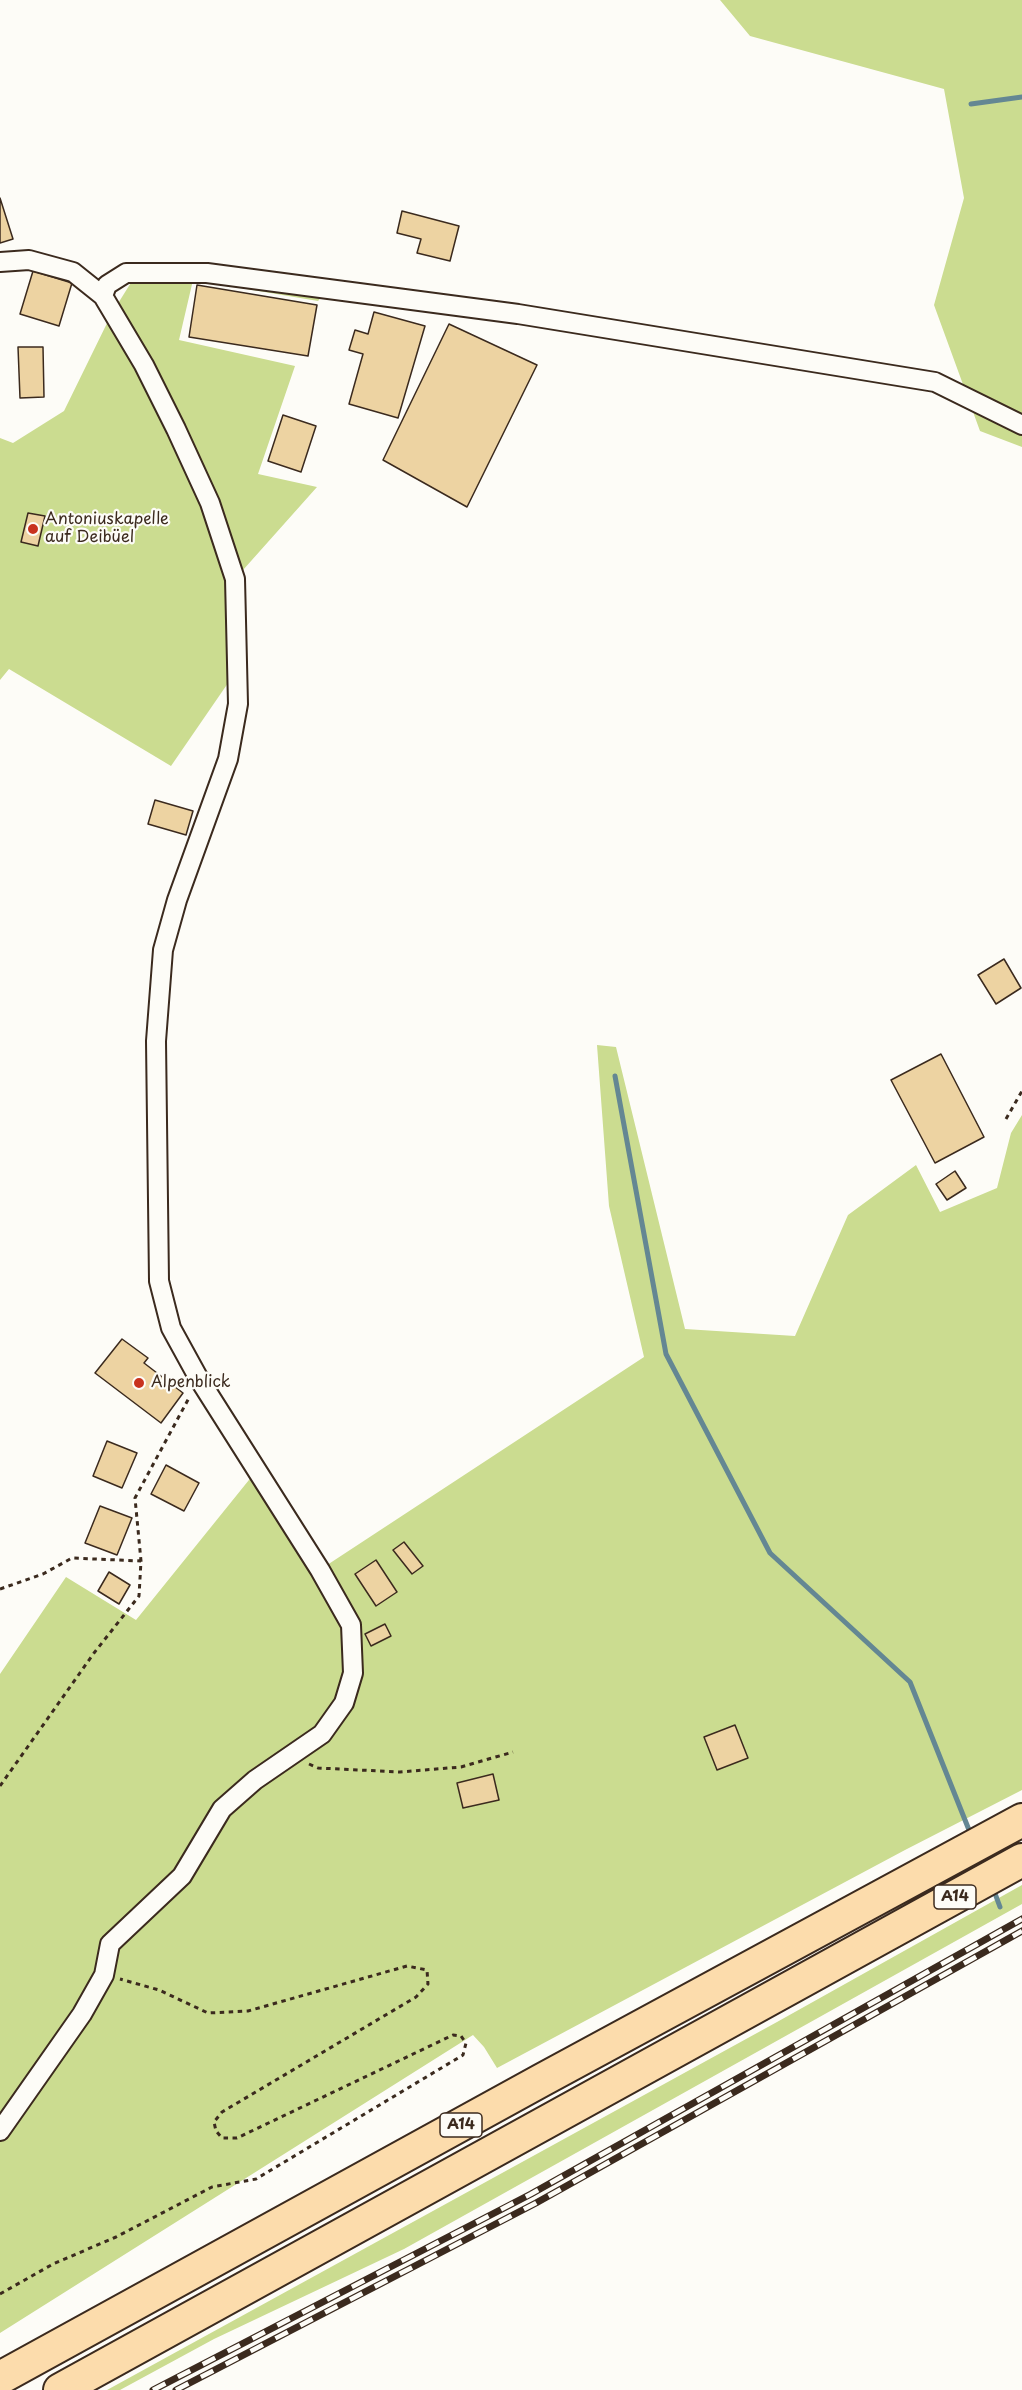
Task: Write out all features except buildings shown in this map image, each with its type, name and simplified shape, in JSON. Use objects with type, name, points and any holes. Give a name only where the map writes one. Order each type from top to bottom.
[{"type":"highway","name":"A14","points":[[0,2378],[1022,1820]]},
{"type":"highway","name":"A14","points":[[60,2390],[1022,1860]]},
{"type":"street","points":[[0,262],[29,260],[73,272],[103,296],[144,364],[176,429],[210,503],[235,579],[238,704],[228,759],[177,900],[163,950],[156,1041],[159,1281],[171,1328],[199,1379],[320,1570],[351,1625],[353,1673],[344,1703],[322,1734],[255,1780],[222,1809],[182,1876],[110,1944],[104,1975],[82,2014],[0,2131]]},
{"type":"street","points":[[103,296],[107,285],[126,273],[207,273],[509,313],[934,382],[1022,425]]},
{"type":"path","points":[[1006,1119],[1022,1091]]},
{"type":"path","points":[[0,1786],[94,1653],[139,1596],[141,1561],[135,1498],[199,1379]]},
{"type":"path","points":[[0,1589],[43,1574],[72,1558],[141,1561]]},
{"type":"path","points":[[291,1756],[318,1768],[400,1772],[460,1767],[513,1752]]},
{"type":"path","points":[[0,2294],[53,2264],[116,2237],[212,2187],[256,2179],[463,2055],[466,2043],[461,2036],[453,2035],[237,2138],[222,2138],[216,2131],[214,2122],[222,2112],[416,1997],[428,1984],[427,1970],[407,1966],[248,2011],[208,2013],[159,1990],[104,1975]]},
{"type":"green space","points":[[720,0],[1022,0],[1022,447],[980,431],[934,305],[964,198],[944,89],[750,36]]},
{"type":"green space","points":[[137,273],[329,289],[318,301],[193,280],[179,340],[295,366],[258,474],[317,487],[235,579],[237,670],[171,766],[9,669],[0,680],[0,438],[13,443],[64,411],[112,313]]},
{"type":"green space","points":[[597,1045],[616,1047],[685,1329],[795,1336],[848,1215],[916,1165],[940,1212],[997,1188],[1011,1133],[1022,1115],[1022,1790],[497,2068],[484,2047],[473,2035],[0,2333],[0,1674],[66,1577],[136,1620],[257,1470],[321,1569],[644,1357],[609,1206]]},
{"type":"green space","points":[[1022,1885],[1022,1904],[404,2249],[214,2339],[120,2390],[107,2390],[777,2022]]},
{"type":"waterway","points":[[971,104],[1022,97]]},
{"type":"waterway","points":[[615,1076],[666,1354],[770,1553],[910,1682],[971,1835]]},
{"type":"waterway","points":[[993,1888],[1000,1907]]},
{"type":"railway","points":[[153,2390],[531,2194],[1022,1919]]},
{"type":"railway","points":[[176,2390],[536,2203],[1022,1931]]},
{"type":"place","name":"Antoniuskapelle auf Deibüel","points":[[33,529]]},
{"type":"place","name":"Alpenblick","points":[[139,1383]]}]
